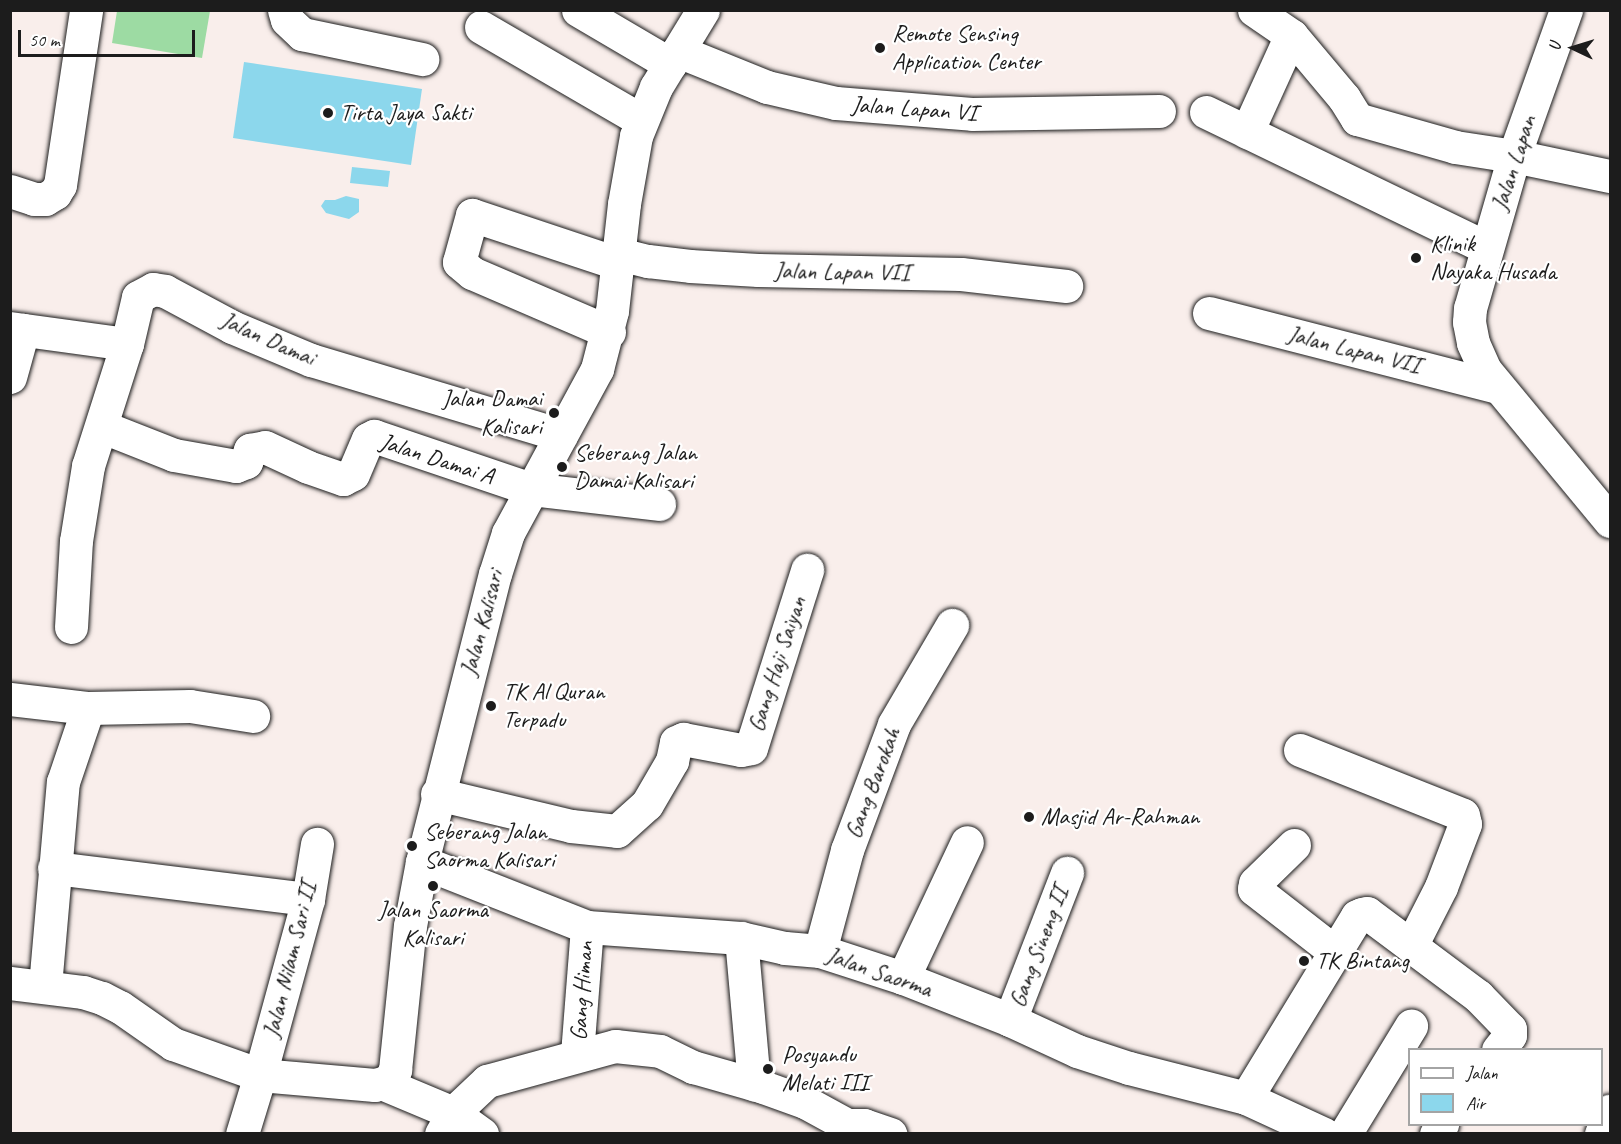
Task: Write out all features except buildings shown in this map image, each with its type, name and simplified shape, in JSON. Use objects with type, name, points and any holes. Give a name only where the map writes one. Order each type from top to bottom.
[{"type":"street","points":[[22,195],[45,199],[55,193],[60,185],[86,10]]},
{"type":"street","points":[[284,10],[287,20],[302,34],[422,59]]},
{"type":"street","name":"Jalan Lapan VI","points":[[578,10],[674,58],[767,87],[836,103],[972,114],[1159,111]]},
{"type":"street","name":"Jalan Kalisari","points":[[384,1084],[389,1081],[395,1070],[410,926],[422,862],[437,794],[495,574],[508,533],[597,369],[609,332],[627,180],[641,120],[703,10]]},
{"type":"street","points":[[1254,10],[1292,36],[1344,98],[1357,119],[1455,147],[1514,156],[1611,176]]},
{"type":"street","name":"Jalan Lapan","points":[[1566,10],[1514,156],[1470,308],[1469,322],[1477,353],[1498,387],[1611,521]]},
{"type":"street","points":[[481,27],[641,120]]},
{"type":"street","points":[[1247,132],[1287,44]]},
{"type":"street","points":[[1206,112],[1487,248]]},
{"type":"street","name":"Jalan Lapan VII","points":[[609,332],[472,273],[459,262],[472,215],[619,259],[758,270],[961,274],[1066,286]]},
{"type":"street","name":"Jalan Damai","points":[[71,627],[76,541],[88,466],[103,427],[138,297],[153,289],[165,291],[232,327],[311,360],[561,435]]},
{"type":"street","name":"Jalan Lapan VII","points":[[1209,313],[1498,387]]},
{"type":"street","points":[[10,377],[17,329],[127,344]]},
{"type":"street","name":"Jalan Damai A","points":[[103,427],[174,455],[236,466],[246,462],[250,450],[266,447],[308,467],[343,479],[353,474],[368,439],[374,436],[531,489]]},
{"type":"street","points":[[531,489],[658,504]]},
{"type":"street","name":"Gang Haji Saiyan","points":[[437,794],[571,826],[616,831],[647,804],[672,761],[676,742],[682,739],[741,750],[751,748],[807,570]]},
{"type":"street","name":"Gang Barokah","points":[[820,951],[847,850],[894,724],[952,625]]},
{"type":"street","points":[[10,699],[88,708],[190,706],[253,716]]},
{"type":"street","points":[[45,986],[63,782],[88,708]]},
{"type":"street","points":[[1300,750],[1463,815],[1465,824],[1441,886],[1411,946]]},
{"type":"street","points":[[903,978],[967,842]]},
{"type":"street","name":"Jalan Nilam Sari II","points":[[260,1075],[308,899],[317,844]]},
{"type":"street","points":[[1294,845],[1256,883],[1254,889],[1335,952]]},
{"type":"street","name":"Jalan Saorma","points":[[422,862],[587,927],[741,938],[785,948],[820,951],[903,978],[1010,1020],[1077,1051],[1324,1134]]},
{"type":"street","points":[[54,868],[308,899]]},
{"type":"street","name":"Gang Sineng II","points":[[1010,1020],[1067,873]]},
{"type":"street","points":[[1256,1112],[1335,952],[1357,916],[1362,914],[1367,913],[1478,996],[1504,1040]]},
{"type":"street","name":"Gang Himan","points":[[577,1054],[587,927]]},
{"type":"street","points":[[741,938],[754,1084]]},
{"type":"street","points":[[10,982],[83,992],[102,998],[120,1007],[173,1044],[260,1075],[384,1084],[447,1123],[482,1134]]},
{"type":"street","points":[[1345,1134],[1411,1026]]},
{"type":"street","points":[[447,1123],[486,1081],[577,1054],[615,1046],[660,1051],[693,1067],[754,1084],[804,1102],[847,1125],[864,1125],[890,1134]]},
{"type":"street","points":[[243,1134],[260,1075]]},
{"type":"street","points":[[1601,1134],[1611,1111]]},
{"type":"green space","points":[[117,11],[210,11],[202,58],[112,43]]},
{"type":"water","name":"Tirta Jaya Sakti","points":[[244,62],[422,89],[411,165],[233,138]]},
{"type":"water","points":[[352,167],[390,171],[388,187],[350,183]]},
{"type":"water","points":[[346,196],[359,199],[359,212],[349,219],[326,213],[321,206],[325,200],[335,200]]},
{"type":"place","name":"Remote Sensing Application Center","points":[[880,48]]},
{"type":"place","name":"Tirta Jaya Sakti","points":[[328,113]]},
{"type":"place","name":"Klinik Nayaka Husada","points":[[1416,258]]},
{"type":"place","name":"Jalan Damai Kalisari","points":[[554,413]]},
{"type":"place","name":"Seberang Jalan Damai Kalisari","points":[[562,467]]},
{"type":"place","name":"TK Al Quran Terpadu","points":[[491,706]]},
{"type":"place","name":"Masjid Ar-Rahman","points":[[1029,817]]},
{"type":"place","name":"Seberang Jalan Saorma Kalisari","points":[[412,846]]},
{"type":"place","name":"Jalan Saorma Kalisari","points":[[433,886]]},
{"type":"place","name":"TK Bintang","points":[[1304,961]]},
{"type":"place","name":"Posyandu Melati III","points":[[768,1069]]}]
